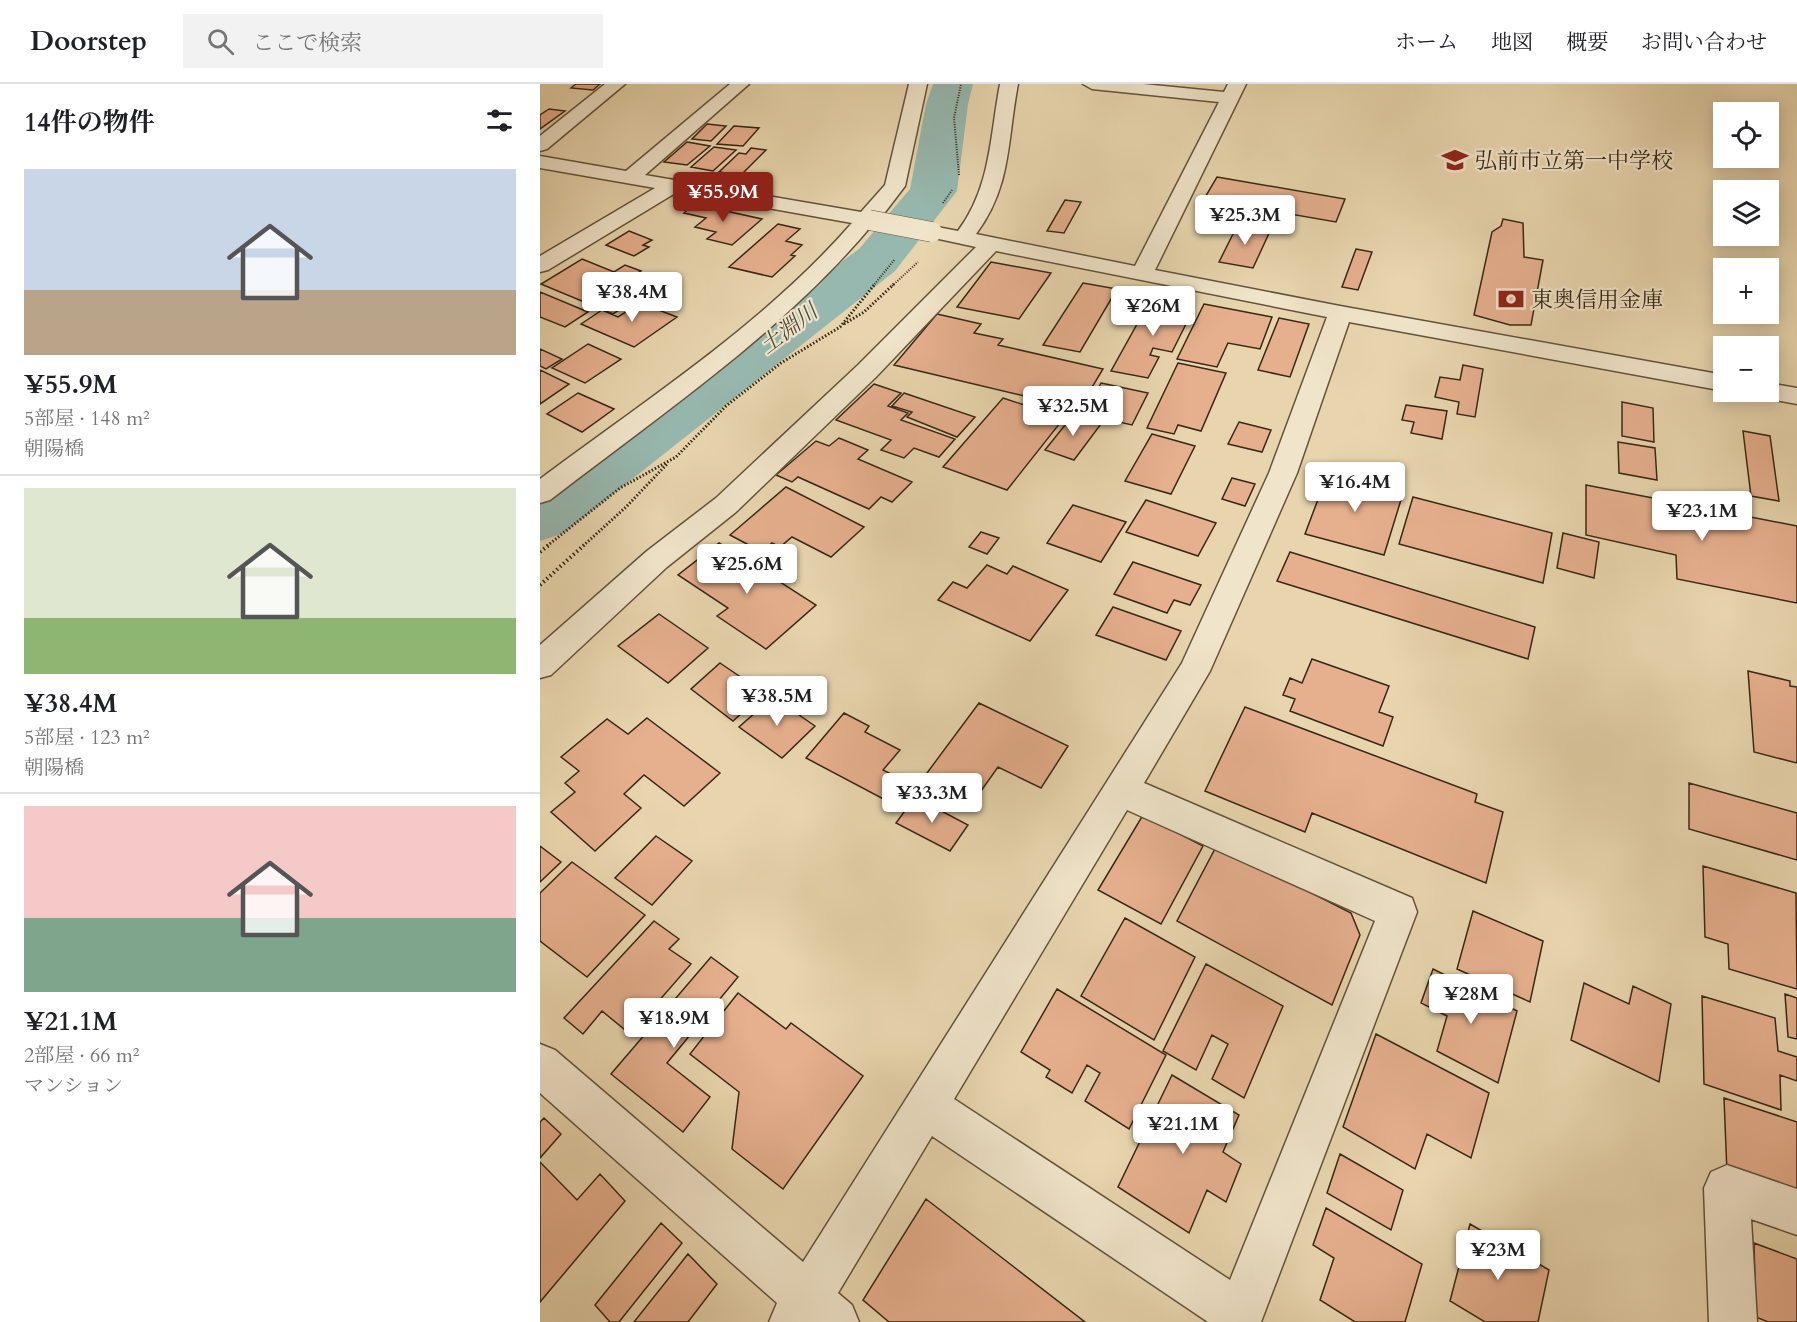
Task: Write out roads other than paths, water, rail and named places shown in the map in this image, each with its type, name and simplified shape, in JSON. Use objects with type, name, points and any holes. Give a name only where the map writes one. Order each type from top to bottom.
[{"type":"street","points":[[540,145],[616,84]]},
{"type":"street","points":[[631,177],[740,84]]},
{"type":"street","points":[[540,493],[748,335],[842,248],[895,186],[918,84]]},
{"type":"street","points":[[963,238],[978,220],[993,191],[1000,163],[1002,115],[1009,84]]},
{"type":"street","points":[[1092,84],[1234,91],[1142,273]]},
{"type":"street","points":[[540,162],[932,232],[1340,313],[1713,381]]},
{"type":"street","points":[[540,265],[675,185]]},
{"type":"street","points":[[540,665],[657,559],[734,497],[867,371],[991,244]]},
{"type":"street","points":[[540,1065],[812,1314],[926,1106],[1198,661],[1283,473],[1340,313]]},
{"type":"street","points":[[1779,393],[1797,396]]},
{"type":"street","points":[[926,1106],[1240,1315],[1398,912],[1120,790]]},
{"type":"street","points":[[1733,1322],[1727,1188],[1797,1212]]},
{"type":"waterway","name":"土淵川","points":[[540,516],[877,260],[933,191],[947,104],[953,84]]},
{"type":"place","name":"弘前市立第一中学校","points":[[1455,160]]},
{"type":"place","name":"東奥信用金庫","points":[[1511,299]]}]
